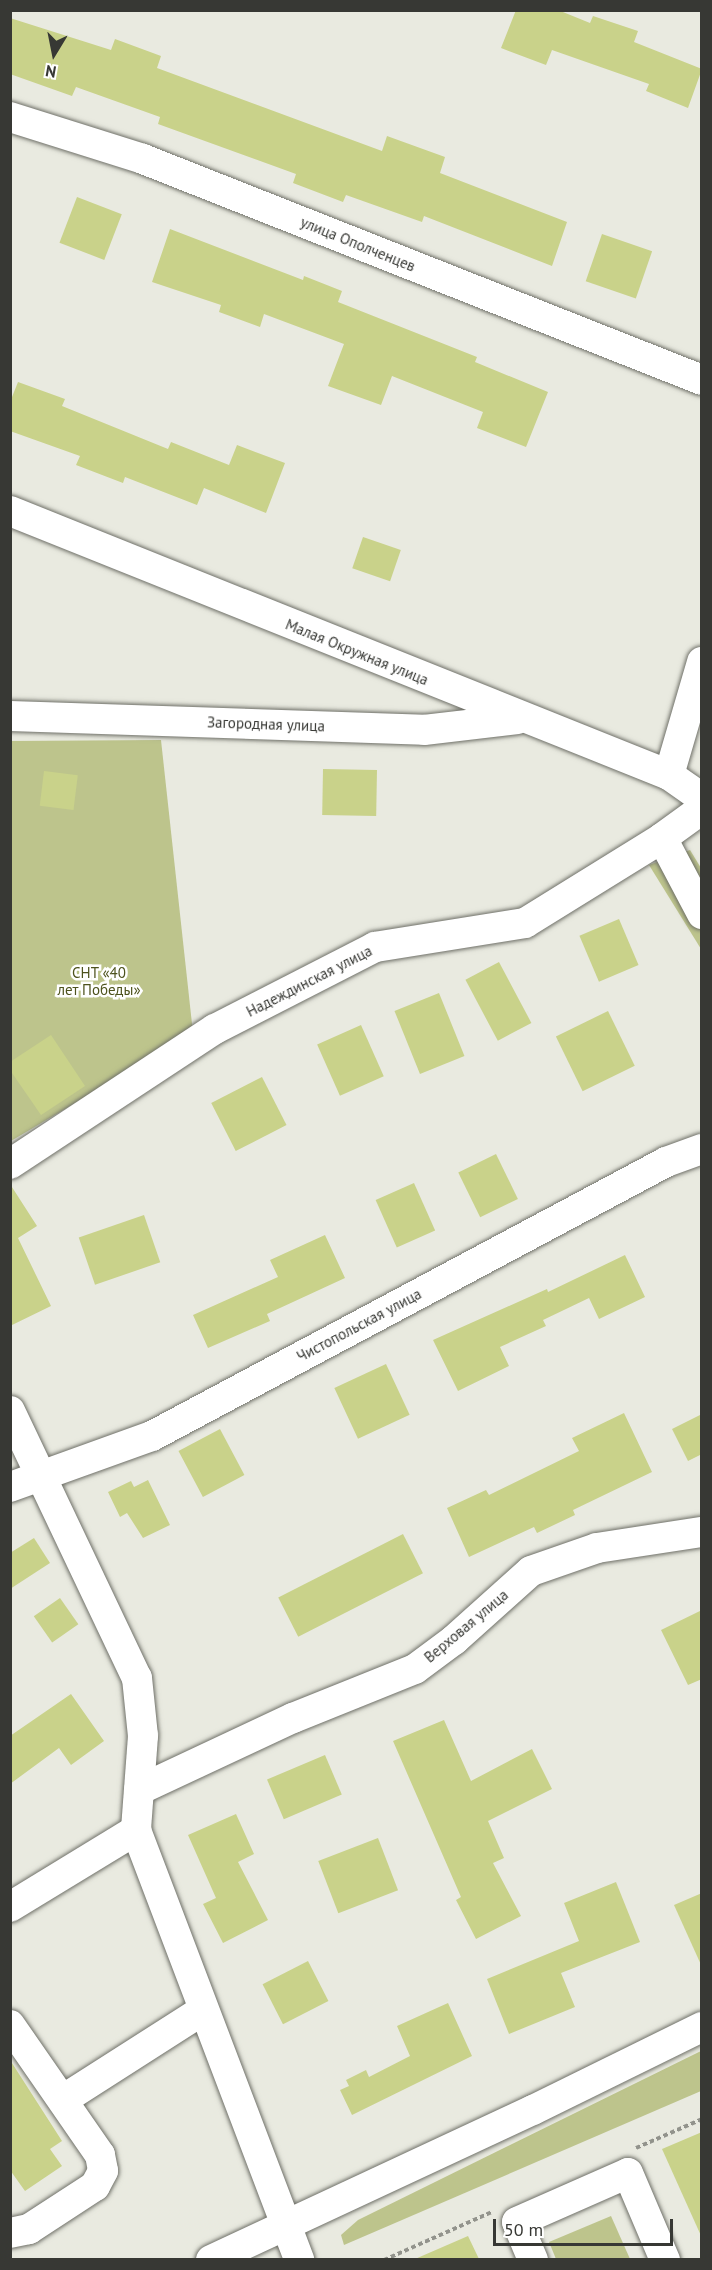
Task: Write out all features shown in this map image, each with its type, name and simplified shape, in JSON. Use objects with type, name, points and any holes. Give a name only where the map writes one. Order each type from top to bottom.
[{"type":"street","name":"улица Ополченцев","points":[[10,117],[143,159],[702,380]]},
{"type":"street","name":"Малая Окружная улица","points":[[10,511],[669,776],[702,798]]},
{"type":"street","points":[[669,776],[702,662]]},
{"type":"street","name":"Загородная улица","points":[[10,716],[424,730],[520,718]]},
{"type":"street","name":"Надеждинская улица","points":[[10,1164],[215,1029],[375,947],[525,923],[662,838],[702,809]]},
{"type":"street","points":[[662,838],[702,914]]},
{"type":"street","name":"Чистопольская улица","points":[[10,1487],[152,1436],[666,1162],[702,1149]]},
{"type":"street","points":[[10,1411],[137,1678],[143,1736],[136,1830],[284,2225],[299,2259]]},
{"type":"street","name":"Верховая улица","points":[[139,1790],[293,1718],[415,1669],[454,1640],[531,1570],[597,1548],[702,1532]]},
{"type":"street","points":[[10,1908],[136,1830]]},
{"type":"street","points":[[64,2099],[203,2010]]},
{"type":"street","points":[[10,2025],[64,2099],[100,2155],[103,2171],[95,2186],[29,2229],[10,2233]]},
{"type":"street","points":[[211,2259],[702,2027]]},
{"type":"street","points":[[533,2259],[517,2222],[628,2173],[666,2259]]},
{"type":"green space","name":"СНТ «40 лет Победы»","points":[[161,740],[193,1033],[11,1141],[10,741]]},
{"type":"green space","points":[[690,850],[701,868],[701,949],[649,865]]},
{"type":"green space","points":[[701,2051],[701,2091],[344,2245],[341,2235],[358,2220]]},
{"type":"green space","points":[[611,2216],[630,2259],[556,2259],[549,2242]]},
{"type":"building","points":[[516,10],[558,10],[590,23],[593,16],[638,31],[634,42],[702,69],[688,108],[646,91],[649,84],[552,50],[546,65],[501,48]]},
{"type":"building","points":[[10,18],[111,50],[115,39],[161,56],[157,68],[382,151],[387,136],[445,157],[440,173],[567,222],[552,266],[424,216],[422,222],[346,195],[343,202],[293,183],[296,174],[158,124],[160,117],[76,87],[72,96],[10,74]]},
{"type":"building","points":[[77,197],[122,214],[104,260],[59,243]]},
{"type":"building","points":[[170,229],[303,280],[304,276],[342,291],[338,302],[477,357],[475,362],[548,392],[526,447],[477,428],[483,412],[392,376],[381,405],[328,386],[344,344],[264,314],[260,327],[219,312],[221,305],[152,282]]},
{"type":"building","points":[[602,234],[652,251],[636,299],[586,281]]},
{"type":"building","points":[[18,382],[65,399],[62,406],[168,449],[171,442],[229,465],[237,445],[285,463],[266,513],[204,488],[197,505],[125,477],[123,483],[76,465],[80,456],[10,431],[10,402]]},
{"type":"building","points":[[363,537],[401,550],[390,581],[352,568]]},
{"type":"building","points":[[323,769],[377,770],[376,816],[322,815]]},
{"type":"building","points":[[44,771],[78,775],[73,810],[40,806]]},
{"type":"building","points":[[619,919],[639,965],[599,982],[579,936]]},
{"type":"building","points":[[499,962],[531,1023],[498,1041],[465,980]]},
{"type":"building","points":[[439,993],[464,1056],[420,1074],[394,1011]]},
{"type":"building","points":[[608,1011],[635,1066],[583,1091],[556,1036]]},
{"type":"building","points":[[361,1025],[384,1076],[340,1096],[317,1045]]},
{"type":"building","points":[[51,1035],[85,1086],[41,1115],[10,1070],[10,1062]]},
{"type":"building","points":[[262,1077],[287,1125],[236,1151],[211,1103]]},
{"type":"building","points":[[496,1154],[518,1199],[480,1217],[458,1172]]},
{"type":"building","points":[[414,1183],[435,1231],[397,1248],[376,1200]]},
{"type":"building","points":[[10,1184],[37,1226],[18,1238],[51,1306],[10,1326]]},
{"type":"building","points":[[144,1215],[160,1262],[95,1285],[79,1237]]},
{"type":"building","points":[[325,1235],[345,1278],[267,1314],[270,1321],[208,1348],[193,1315],[278,1277],[270,1260]]},
{"type":"building","points":[[625,1255],[645,1297],[599,1319],[589,1298],[543,1320],[546,1326],[500,1347],[509,1366],[458,1391],[433,1340],[547,1289],[548,1292]]},
{"type":"building","points":[[386,1364],[410,1415],[358,1439],[334,1388]]},
{"type":"building","points":[[624,1413],[652,1472],[573,1510],[575,1515],[537,1533],[534,1527],[469,1557],[447,1508],[486,1490],[489,1495],[579,1451],[572,1438]]},
{"type":"building","points":[[702,1414],[702,1454],[688,1461],[672,1429]]},
{"type":"building","points":[[220,1429],[244,1475],[203,1497],[179,1451]]},
{"type":"building","points":[[148,1480],[170,1525],[143,1538],[127,1513],[120,1517],[108,1492],[131,1481],[134,1487]]},
{"type":"building","points":[[403,1534],[423,1573],[298,1637],[278,1598]]},
{"type":"building","points":[[34,1538],[50,1563],[10,1589],[10,1553]]},
{"type":"building","points":[[60,1598],[78,1624],[52,1643],[34,1616]]},
{"type":"building","points":[[702,1610],[702,1679],[688,1685],[661,1630]]},
{"type":"building","points":[[71,1694],[104,1741],[71,1765],[59,1748],[10,1784],[10,1736]]},
{"type":"building","points":[[444,1720],[471,1781],[532,1749],[552,1789],[488,1821],[504,1858],[493,1863],[521,1916],[476,1939],[456,1900],[461,1897],[393,1741]]},
{"type":"building","points":[[325,1755],[342,1795],[284,1819],[267,1780]]},
{"type":"building","points":[[236,1814],[254,1854],[238,1862],[268,1920],[223,1943],[203,1904],[216,1898],[188,1835]]},
{"type":"building","points":[[378,1838],[398,1890],[338,1913],[318,1861]]},
{"type":"building","points":[[616,1882],[640,1942],[561,1973],[575,2007],[509,2034],[487,1979],[579,1941],[564,1903]]},
{"type":"building","points":[[702,1893],[702,1967],[674,1905]]},
{"type":"building","points":[[308,1961],[328,2001],[283,2024],[263,1984]]},
{"type":"building","points":[[448,2003],[472,2056],[352,2115],[340,2090],[349,2086],[346,2080],[366,2070],[369,2077],[410,2056],[397,2026]]},
{"type":"building","points":[[10,2060],[62,2141],[50,2149],[62,2166],[25,2191],[10,2170]]},
{"type":"building","points":[[702,2132],[702,2238],[662,2149]]},
{"type":"building","points":[[468,2236],[479,2259],[415,2259]]}]
